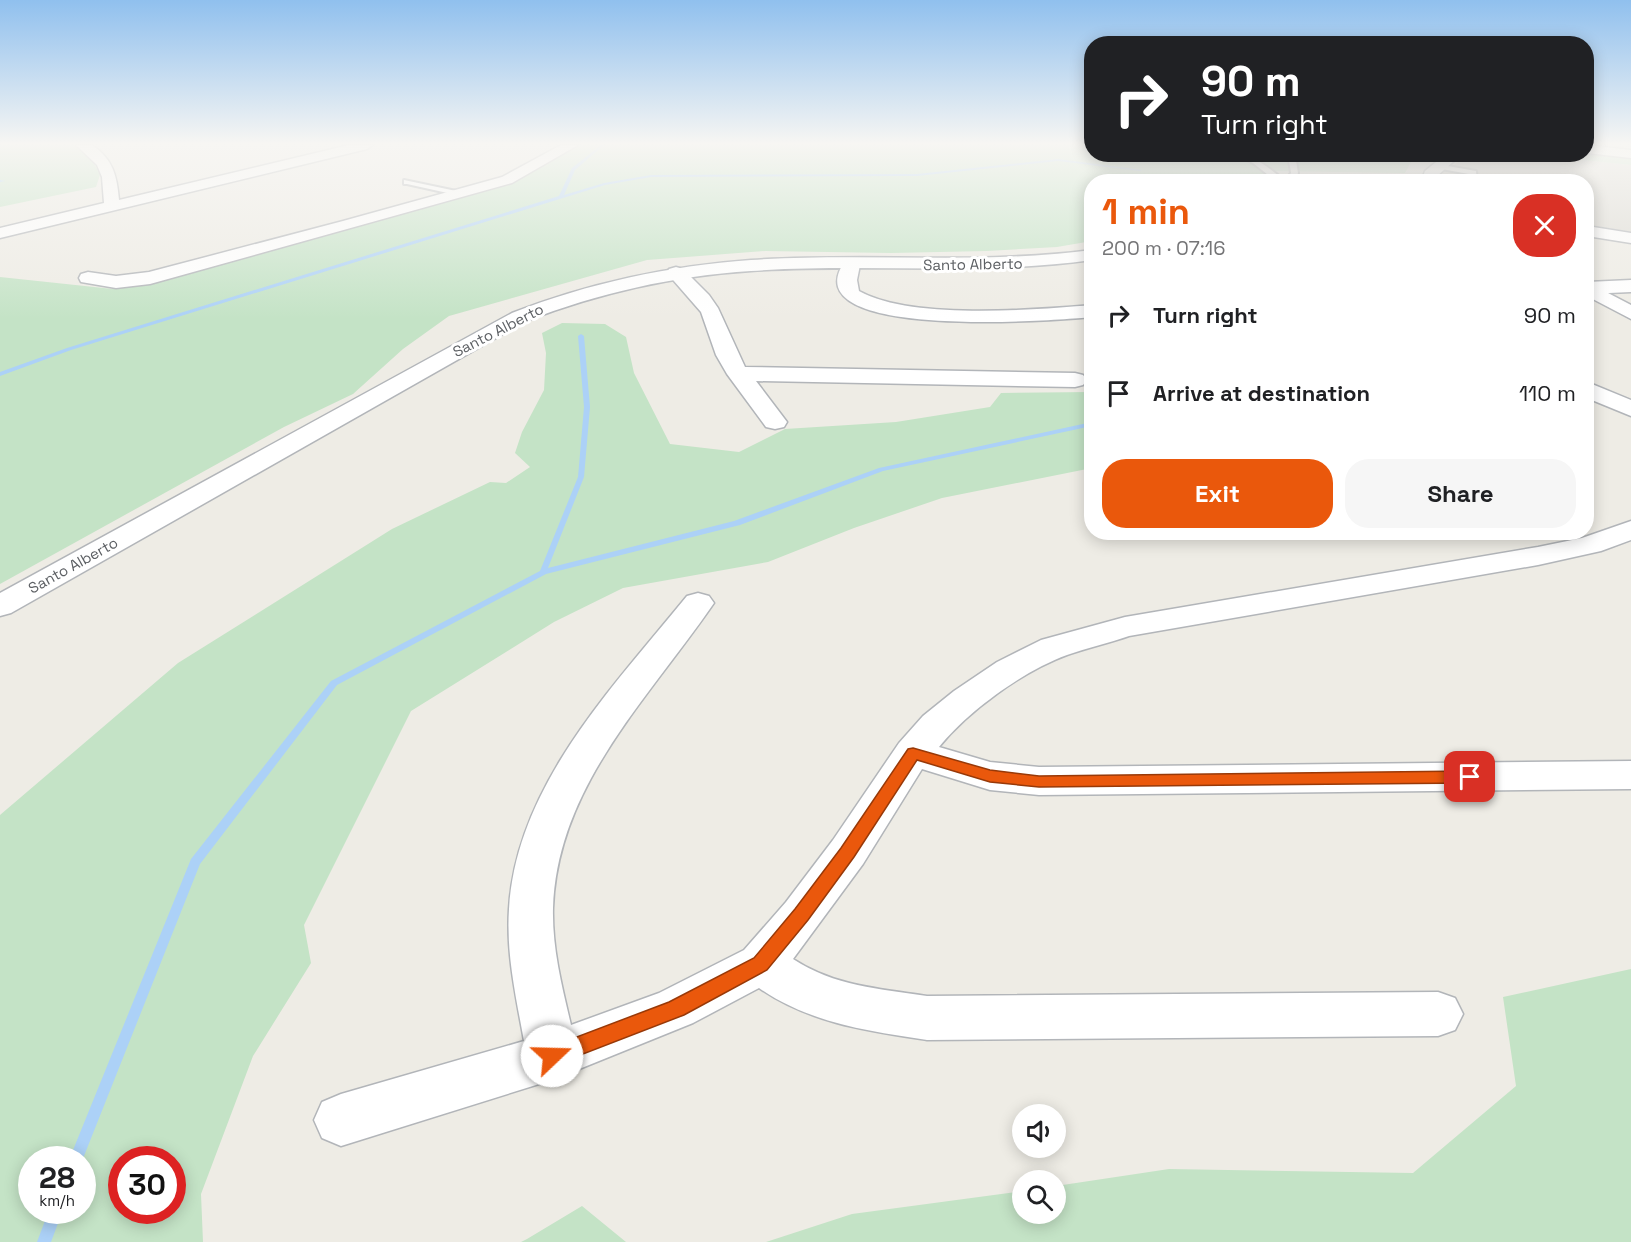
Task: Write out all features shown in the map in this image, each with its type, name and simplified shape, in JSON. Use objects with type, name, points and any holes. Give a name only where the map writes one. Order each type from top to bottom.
[{"type":"street","points":[[112,203],[112,207]]},
{"type":"street","points":[[0,233],[129,203]]},
{"type":"street","points":[[88,278],[116,282],[150,278],[428,203]]},
{"type":"street","points":[[1594,232],[1631,238]]},
{"type":"street","name":"Santo Alberto","points":[[0,606],[519,317],[589,291],[676,273],[769,265],[985,265],[1084,256]]},
{"type":"street","points":[[852,265],[847,283],[850,293],[858,300],[882,309],[952,314],[1084,312]]},
{"type":"street","points":[[676,273],[702,299],[711,312],[727,356],[775,422]]},
{"type":"street","points":[[1594,288],[1631,286]]},
{"type":"street","points":[[1594,292],[1631,313]]},
{"type":"street","points":[[738,374],[1075,380]]},
{"type":"street","points":[[1594,391],[1631,409]]},
{"type":"street","points":[[342,1120],[552,1056],[676,1008],[760,964],[802,915],[848,852],[913,753],[936,725],[967,699],[1009,670],[1053,648],[1125,627],[1538,556],[1590,545],[1631,530]]},
{"type":"street","points":[[552,1056],[532,950],[531,905],[540,846],[561,796],[599,731],[698,603]]},
{"type":"street","points":[[913,753],[990,776],[1039,782],[1631,775]]},
{"type":"street","points":[[760,964],[797,988],[848,1006],[927,1018],[1438,1014]]},
{"type":"shaded area","points":[[1594,203],[1631,203],[1631,232],[1594,228]]},
{"type":"green space","points":[[0,203],[19,203],[0,207]]},
{"type":"green space","points":[[435,203],[1084,203],[1084,242],[1057,247],[987,251],[891,253],[765,251],[647,260],[449,316],[403,349],[353,394],[284,427],[0,584],[0,277],[113,289]]},
{"type":"green space","points":[[562,323],[605,324],[626,337],[634,373],[670,444],[739,452],[785,429],[896,422],[990,407],[1001,393],[1084,392],[1084,470],[942,498],[854,528],[768,562],[623,588],[554,622],[411,711],[304,925],[311,963],[253,1056],[201,1194],[203,1242],[0,1242],[0,815],[178,663],[392,529],[490,482],[506,483],[530,467],[515,453],[522,432],[544,390],[546,353],[542,333]]},
{"type":"green space","points":[[1631,969],[1631,1242],[766,1242],[852,1214],[1012,1192],[1012,1224],[1066,1224],[1066,1184],[1169,1169],[1413,1173],[1516,1086],[1503,997]]},
{"type":"green space","points":[[582,1206],[626,1242],[521,1242],[527,1239]]},
{"type":"waterway","points":[[0,374],[69,349],[540,203]]},
{"type":"waterway","points":[[543,572],[581,477],[587,407],[581,336]]},
{"type":"waterway","points":[[543,572],[737,523],[881,469],[1084,426]]},
{"type":"waterway","points":[[82,1146],[195,862],[334,683],[543,572]]},
{"type":"waterway","points":[[44,1242],[51,1224]]},
{"type":"route","points":[[552,1056],[676,1008],[760,964],[802,915],[848,852],[913,753],[990,776],[1039,782],[1470,777]]}]
